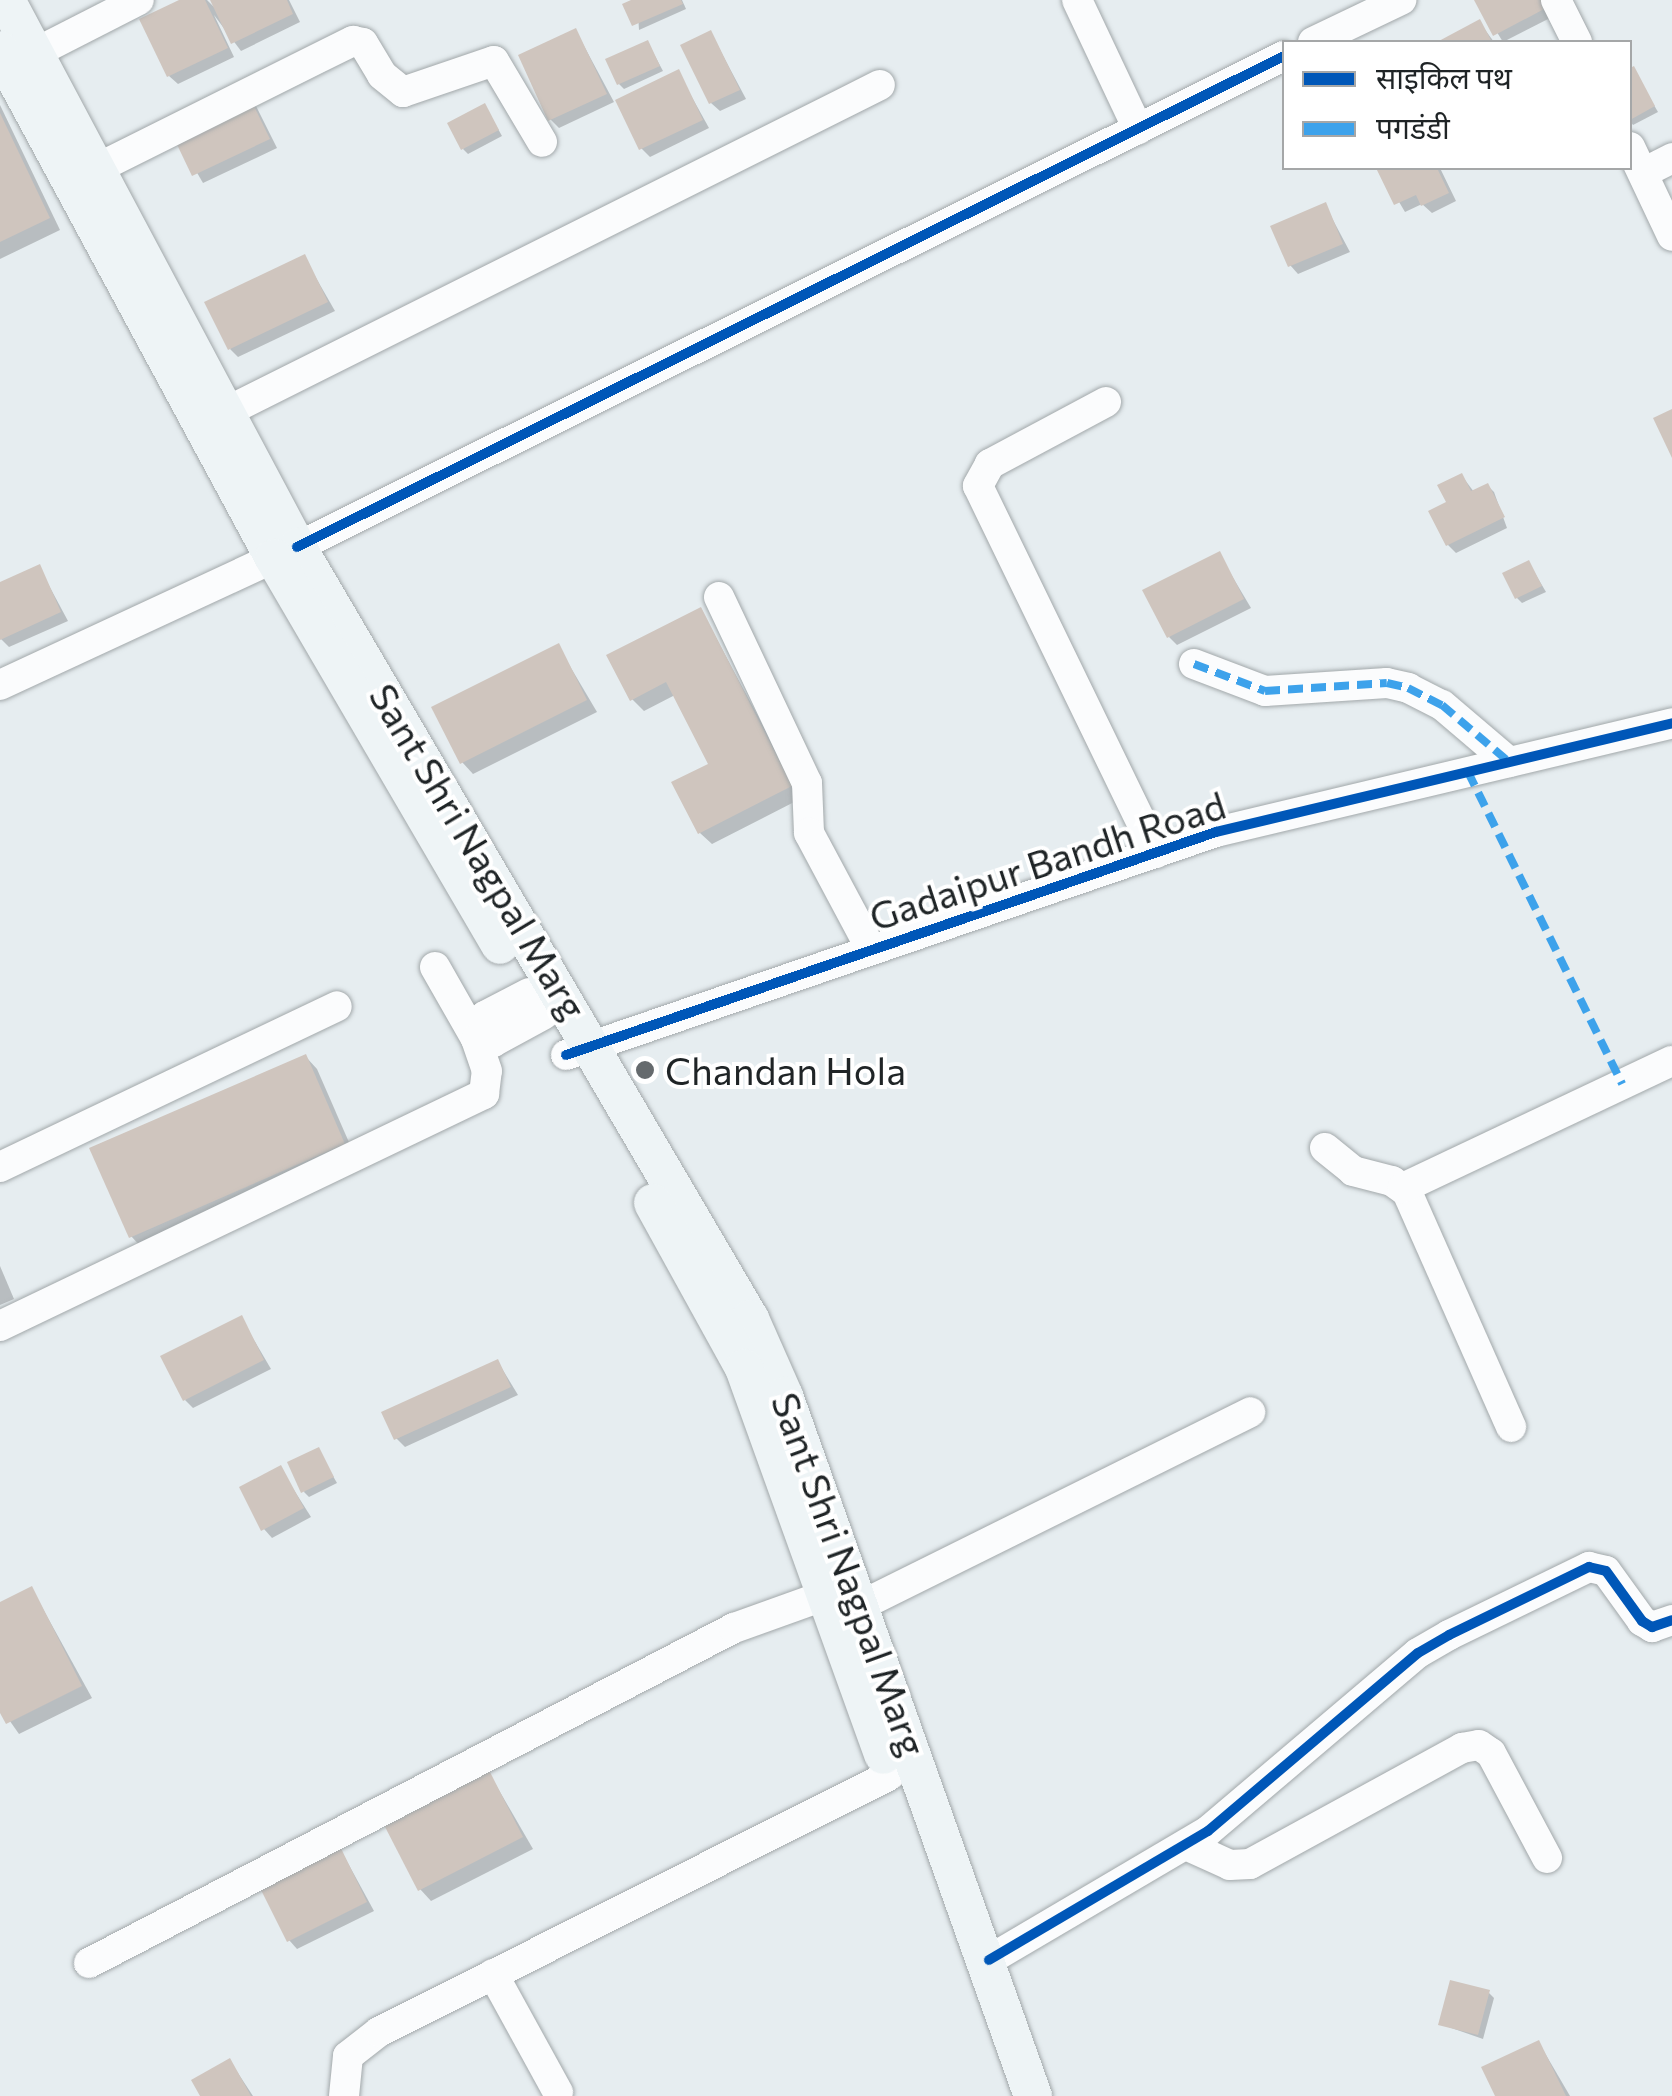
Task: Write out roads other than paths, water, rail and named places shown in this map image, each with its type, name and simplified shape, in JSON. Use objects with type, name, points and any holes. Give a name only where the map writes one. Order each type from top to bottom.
[{"type":"main road","name":"Sant Shri Nagpal Marg","points":[[6,0],[16,52],[285,552],[536,1004],[578,1050]]},
{"type":"main road","name":"Sant Shri Nagpal Marg","points":[[16,52],[92,171],[226,412],[285,552],[578,1050],[756,1332],[842,1601],[890,1775],[1006,2096]]},
{"type":"main road","name":"Sant Shri Nagpal Marg","points":[[842,1601],[989,1960],[1034,2096]]},
{"type":"street","points":[[16,52],[139,0]]},
{"type":"street","points":[[1077,0],[1138,129]]},
{"type":"street","points":[[1316,40],[1401,0]]},
{"type":"street","points":[[1556,0],[1576,40]]},
{"type":"street","points":[[92,171],[353,41],[363,44],[382,75],[403,92],[494,61],[542,142]]},
{"type":"street","points":[[0,685],[285,552],[1282,57]]},
{"type":"street","points":[[226,412],[880,85]]},
{"type":"street","points":[[1672,158],[1636,160],[1672,236]]},
{"type":"street","points":[[1106,402],[990,464],[978,486],[1156,853]]},
{"type":"street","points":[[719,597],[807,783],[804,812],[813,842],[871,950]]},
{"type":"street","points":[[1194,664],[1264,691],[1386,683],[1408,688],[1442,705],[1509,762]]},
{"type":"street","name":"Gadaipur Bandh Road","points":[[578,1050],[1156,853],[1672,722]]},
{"type":"street","points":[[0,1326],[484,1094],[487,1071],[480,1038],[435,967]]},
{"type":"street","points":[[480,1038],[493,1042],[536,1004]]},
{"type":"street","points":[[0,1167],[337,1006]]},
{"type":"street","points":[[1325,1148],[1352,1171],[1403,1188],[1672,1061]]},
{"type":"street","points":[[1403,1188],[1511,1427]]},
{"type":"street","points":[[89,1963],[734,1628],[842,1601],[1250,1412]]},
{"type":"street","points":[[989,1960],[1186,1844],[1418,1653],[1589,1567],[1606,1571],[1642,1621],[1652,1627],[1672,1620]]},
{"type":"street","points":[[1186,1844],[1230,1865],[1250,1864],[1462,1748],[1479,1745],[1491,1752],[1546,1858]]},
{"type":"street","points":[[344,2096],[342,2071],[360,2044],[890,1775]]},
{"type":"street","points":[[493,1974],[558,2092]]},
{"type":"place","name":"Chandan Hola","points":[[645,1070]]}]
